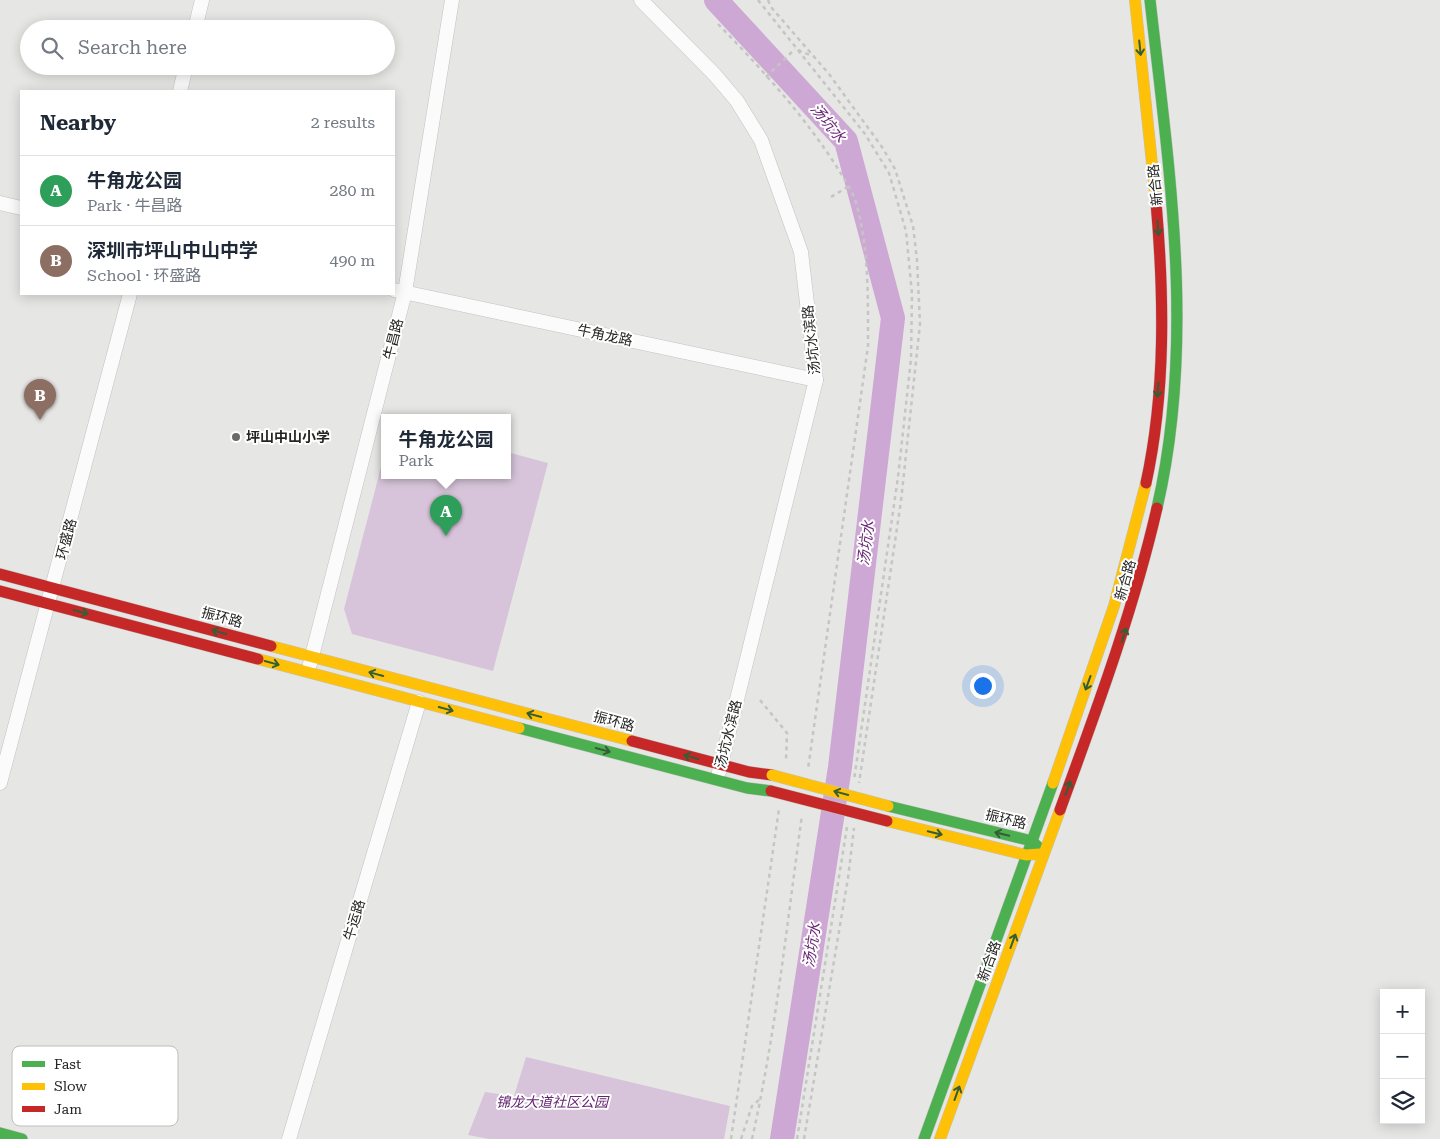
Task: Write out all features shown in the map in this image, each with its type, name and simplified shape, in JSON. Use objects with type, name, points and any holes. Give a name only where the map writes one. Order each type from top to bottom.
[{"type":"street","points":[[197,20],[202,0]]},
{"type":"street","name":"牛昌路","points":[[308,672],[399,291],[452,0]]},
{"type":"street","name":"汤坑水滨路","points":[[641,0],[715,75],[737,101],[761,140],[801,252],[816,380],[717,780]]},
{"type":"street","name":"新合路","points":[[940,1139],[1132,608],[1156,523],[1172,430],[1177,333],[1174,228],[1150,0]]},
{"type":"street","points":[[1152,20],[1159,0]]},
{"type":"street","name":"新合路","points":[[924,1139],[1116,603],[1139,518],[1155,428],[1161,332],[1159,238],[1134,2]]},
{"type":"street","points":[[180,90],[184,75]]},
{"type":"street","points":[[0,203],[20,208]]},
{"type":"street","name":"牛角龙路","points":[[399,291],[816,380]]},
{"type":"street","name":"环盛路","points":[[0,783],[130,295]]},
{"type":"street","name":"振环路","points":[[0,574],[720,765],[772,775],[888,806],[1032,841],[1044,853]]},
{"type":"street","points":[[0,591],[717,780],[771,791],[1026,855],[1044,853]]},
{"type":"street","name":"牛运路","points":[[289,1139],[419,702]]},
{"type":"street","points":[[0,1133],[22,1139]]},
{"type":"path","points":[[758,0],[865,134],[889,172],[905,227],[912,294],[911,359],[898,477],[854,785]]},
{"type":"path","points":[[768,0],[810,55],[829,74],[882,147],[895,169],[913,226],[918,270],[920,324],[904,478],[859,786]]},
{"type":"path","points":[[718,24],[766,77],[828,153],[849,186],[857,204],[863,238],[868,293],[868,346],[807,775]]},
{"type":"path","points":[[796,49],[810,55]]},
{"type":"path","points":[[766,77],[796,49]]},
{"type":"path","points":[[831,197],[849,186]]},
{"type":"path","points":[[905,227],[913,226]]},
{"type":"path","points":[[898,477],[904,478]]},
{"type":"path","points":[[872,655],[879,656]]},
{"type":"path","points":[[760,700],[787,733],[786,762]]},
{"type":"path","points":[[731,1139],[779,806]]},
{"type":"path","points":[[752,1139],[761,1098],[784,950],[802,810]]},
{"type":"path","points":[[797,1139],[848,822]]},
{"type":"path","points":[[804,1139],[848,878],[854,826]]},
{"type":"path","points":[[741,1139],[752,1106],[761,1098]]},
{"type":"green space","points":[[511,453],[548,463],[493,671],[352,634],[344,609],[381,467],[381,479],[511,479]]},
{"type":"green space","name":"锦龙大道社区公园","points":[[526,1057],[730,1106],[724,1139],[489,1139],[468,1135],[485,1092],[514,1096]]},
{"type":"waterway","name":"汤坑水","points":[[716,0],[846,141],[893,318],[840,767],[782,1139]]},
{"type":"traffic: fast","points":[[1150,0],[1171,191],[1177,318],[1175,382],[1169,445],[1157,508]]},
{"type":"traffic: fast","points":[[519,728],[747,788],[771,791]]},
{"type":"traffic: fast","points":[[924,1139],[1053,783]]},
{"type":"traffic: fast","points":[[888,806],[1032,841],[1041,850]]},
{"type":"traffic: fast","points":[[0,1133],[22,1139]]},
{"type":"traffic: slow","points":[[1135,0],[1156,202]]},
{"type":"traffic: slow","points":[[1053,783],[1114,606],[1146,483]]},
{"type":"traffic: slow","points":[[271,646],[632,741]]},
{"type":"traffic: slow","points":[[258,659],[519,728]]},
{"type":"traffic: slow","points":[[772,775],[888,806]]},
{"type":"traffic: slow","points":[[940,1139],[1060,810]]},
{"type":"traffic: slow","points":[[887,821],[1026,855],[1039,854]]},
{"type":"traffic: jam","points":[[1146,483],[1157,413],[1162,343],[1161,272],[1156,202]]},
{"type":"traffic: jam","points":[[1060,810],[1125,623],[1157,508]]},
{"type":"traffic: jam","points":[[0,574],[271,646]]},
{"type":"traffic: jam","points":[[0,591],[258,659]]},
{"type":"traffic: jam","points":[[632,741],[749,772],[772,775]]},
{"type":"traffic: jam","points":[[771,791],[887,821]]},
{"type":"place","name":"深圳市坪山中山中学","points":[[40,420]]},
{"type":"place","name":"坪山中山小学","points":[[236,437]]},
{"type":"place","name":"牛角龙公园","points":[[446,536]]}]
